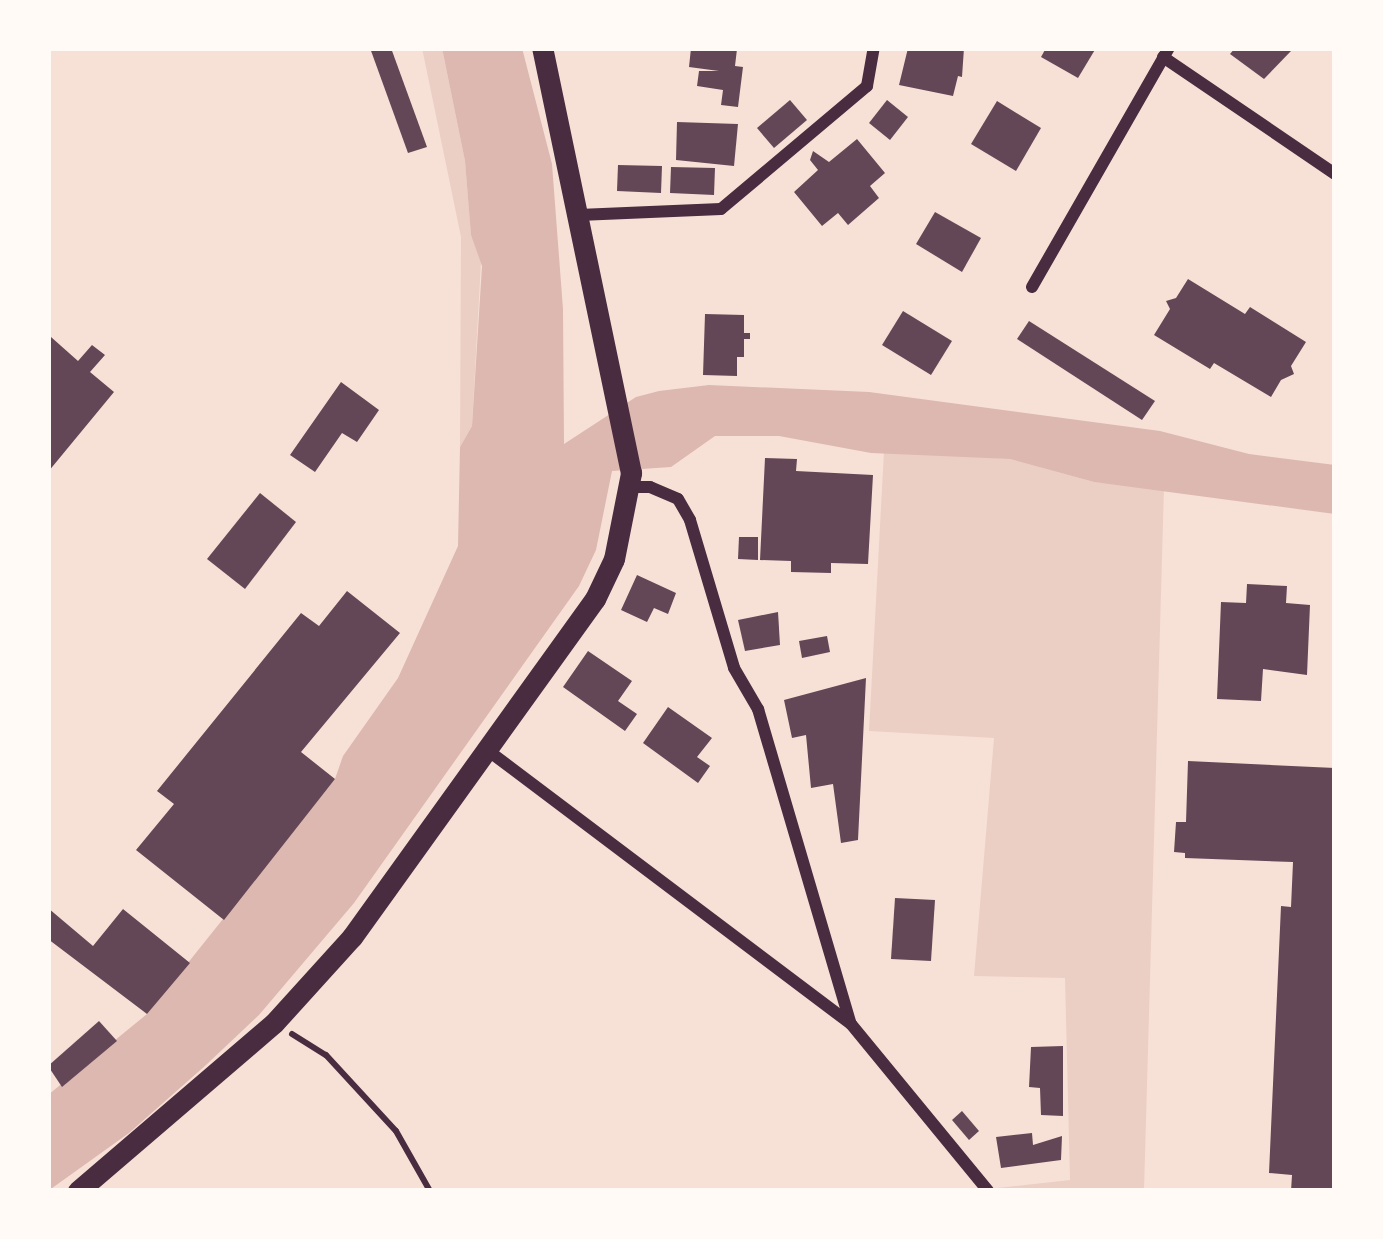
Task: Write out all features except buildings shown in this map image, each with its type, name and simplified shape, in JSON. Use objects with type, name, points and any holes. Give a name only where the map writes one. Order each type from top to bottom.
[{"type":"street","points":[[78,1191],[274,1023],[352,937],[595,599],[614,560],[632,480],[542,48]]},
{"type":"street","points":[[579,215],[722,208],[867,86],[874,48]]},
{"type":"street","points":[[1032,287],[1166,52],[1335,174]]},
{"type":"street","points":[[632,480],[679,499],[690,520],[734,668],[758,709],[851,1024]]},
{"type":"street","points":[[486,749],[851,1024],[988,1191]]},
{"type":"path","points":[[274,1023],[326,1055],[397,1131],[430,1191]]},
{"type":"shaded area","points":[[422,48],[442,48],[465,161],[471,234],[481,262],[472,426],[460,447],[461,237]]},
{"type":"shaded area","points":[[442,48],[522,48],[552,164],[563,309],[564,444],[636,397],[659,391],[709,385],[869,392],[1160,431],[1249,454],[1335,465],[1335,514],[1094,482],[1010,459],[871,453],[779,436],[715,436],[671,467],[612,471],[596,550],[579,586],[354,903],[259,1015],[206,1065],[129,1133],[48,1191],[48,1095],[147,1014],[335,779],[343,756],[398,678],[458,546],[460,447],[472,426],[482,266],[471,235],[465,161]]},
{"type":"shaded area","points":[[884,451],[1010,459],[1094,482],[1164,488],[1144,1191],[997,1188],[1070,1180],[1065,978],[974,976],[994,738],[869,731]]}]
